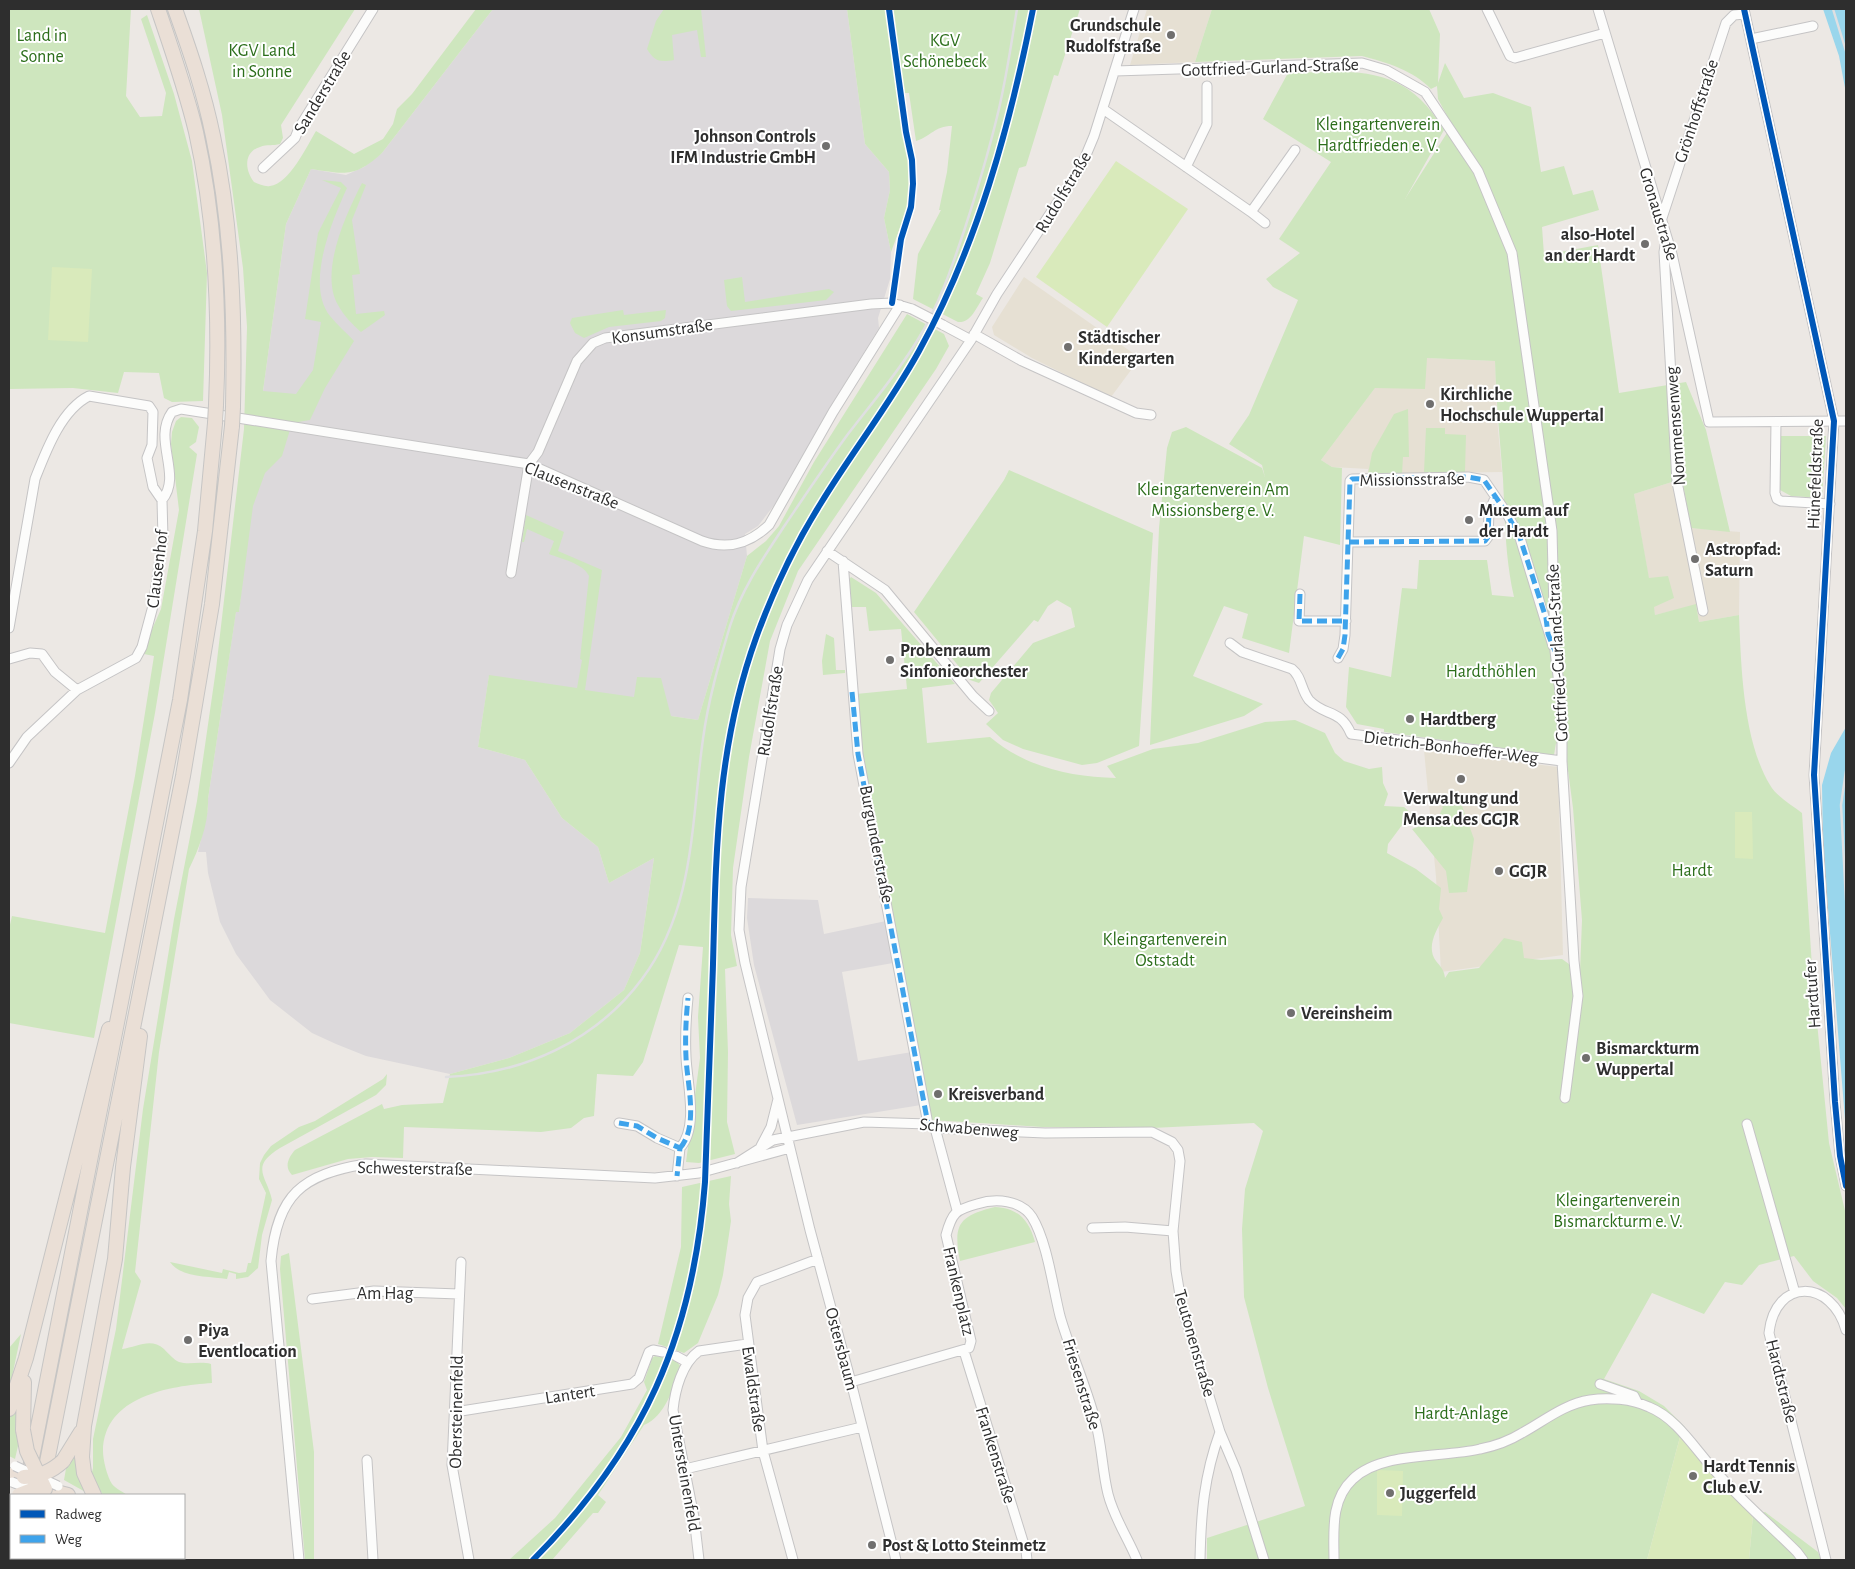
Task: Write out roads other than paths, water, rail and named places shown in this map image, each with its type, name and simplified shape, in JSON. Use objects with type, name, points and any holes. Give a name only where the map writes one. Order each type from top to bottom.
[{"type":"highway","points":[[46,1493],[128,972],[186,666],[205,531],[215,423],[218,324],[216,274],[208,204],[196,136],[180,75],[158,9]]},
{"type":"highway","points":[[46,1493],[202,669],[221,533],[232,426],[234,325],[232,273],[225,204],[212,132],[196,71],[175,9]]},
{"type":"highway","points":[[9,1409],[26,1358],[104,1047],[128,972]]},
{"type":"highway","points":[[94,1494],[84,1473],[82,1457],[84,1426],[115,1259],[123,1167],[138,1056],[145,973]]},
{"type":"highway","points":[[26,1358],[23,1430],[27,1451],[46,1493]]},
{"type":"highway","points":[[13,1474],[38,1476],[55,1468],[63,1461],[84,1426]]},
{"type":"highway","points":[[13,1474],[46,1493]]},
{"type":"highway","points":[[32,1494],[46,1493]]},
{"type":"street","name":"Sanderstraße","points":[[263,168],[296,138],[304,121],[373,9]]},
{"type":"street","name":"Rudolfstraße","points":[[788,1137],[744,963],[739,911],[780,648],[797,601],[826,551],[972,337],[997,294],[1081,167],[1103,109],[1134,9]]},
{"type":"street","points":[[1488,9],[1510,56],[1515,58],[1605,33]]},
{"type":"street","name":"Gronaustraße","points":[[1598,9],[1672,254],[1709,422],[1776,422]]},
{"type":"street","name":"Hünefeldstraße","points":[[1745,11],[1834,421],[1814,799]]},
{"type":"street","name":"Grönhoffstraße","points":[[1661,221],[1726,23],[1734,15],[1745,11]]},
{"type":"street","points":[[1751,39],[1813,26]]},
{"type":"street","name":"Gottfried-Gurland-Straße","points":[[1115,71],[1362,63],[1386,70],[1413,84],[1432,100],[1478,171],[1512,253],[1552,532],[1555,651],[1562,709],[1562,761],[1574,961],[1578,987],[1565,1098]]},
{"type":"street","points":[[1186,166],[1207,124],[1207,86]]},
{"type":"street","points":[[1103,109],[1265,222]]},
{"type":"street","points":[[1251,212],[1295,150]]},
{"type":"street","name":"Nommensenweg","points":[[1666,239],[1664,252],[1677,482],[1703,611]]},
{"type":"street","name":"Konsumstraße","points":[[511,573],[529,464],[538,452],[577,361],[593,343],[605,338],[871,304],[900,305],[972,337]]},
{"type":"street","name":"Clausenstraße","points":[[162,500],[168,493],[171,483],[165,453],[165,425],[172,412],[181,409],[529,464],[702,541],[724,546],[745,542],[754,538],[769,525],[833,412],[900,305]]},
{"type":"street","points":[[972,337],[1128,409],[1151,415]]},
{"type":"street","name":"Clausenhof","points":[[9,628],[34,479],[57,432],[69,413],[81,401],[92,396],[139,404],[152,409],[152,445],[147,458],[153,487],[162,500],[162,550],[151,615],[136,658],[77,690]]},
{"type":"street","points":[[1830,504],[1781,501],[1777,498],[1775,493],[1776,422],[1846,421]]},
{"type":"street","name":"Missionsstraße","points":[[1338,658],[1343,649],[1346,621],[1350,481],[1432,478],[1480,478],[1484,480],[1506,512],[1520,538],[1546,618],[1548,634],[1555,651]]},
{"type":"street","points":[[1349,542],[1485,541],[1488,537],[1490,504],[1496,498]]},
{"type":"street","points":[[826,551],[885,590],[973,696],[989,711]]},
{"type":"street","name":"Burgunderstraße","points":[[842,561],[857,745],[932,1126],[957,1210]]},
{"type":"street","points":[[1300,594],[1299,621],[1346,621]]},
{"type":"street","name":"Dietrich-Bonhoeffer-Weg","points":[[1230,643],[1242,652],[1292,669],[1298,674],[1311,702],[1339,716],[1346,723],[1351,734],[1562,761]]},
{"type":"street","points":[[9,659],[30,653],[42,654],[55,672],[77,690],[26,737],[9,763]]},
{"type":"street","name":"Hardtufer","points":[[1814,799],[1835,1102],[1840,1156],[1846,1186]]},
{"type":"street","points":[[677,1176],[680,1148],[687,1140],[691,1108],[686,1058],[688,998]]},
{"type":"street","points":[[761,1146],[771,1127],[779,1096]]},
{"type":"street","name":"Schwabenweg","points":[[788,1137],[864,1122],[1045,1133],[1152,1132]]},
{"type":"street","points":[[619,1123],[637,1126],[657,1138],[680,1148]]},
{"type":"street","points":[[1746,1124],[1795,1293],[1804,1291],[1814,1292],[1832,1303],[1842,1316],[1846,1330]]},
{"type":"street","name":"Teutonenstraße","points":[[1152,1132],[1172,1142],[1178,1150],[1180,1161],[1173,1231],[1176,1271],[1182,1307],[1220,1432],[1236,1470],[1264,1560]]},
{"type":"street","name":"Schwesterstraße","points":[[737,1163],[761,1146],[788,1137]]},
{"type":"street","name":"Ostersbaum","points":[[788,1137],[896,1560]]},
{"type":"street","name":"Schwesterstraße","points":[[299,1560],[271,1261],[275,1230],[280,1213],[291,1196],[314,1178],[337,1169],[366,1164],[655,1178],[699,1173],[790,1148]]},
{"type":"street","name":"Friesenstraße","points":[[957,1210],[993,1201],[1013,1203],[1024,1208],[1032,1217],[1041,1238],[1061,1318],[1095,1420],[1108,1494],[1114,1512],[1137,1560]]},
{"type":"street","name":"Frankenplatz","points":[[957,1210],[950,1221],[946,1235],[971,1341],[969,1348],[964,1351]]},
{"type":"street","points":[[1092,1228],[1125,1227],[1173,1231]]},
{"type":"street","name":"Ewaldstraße","points":[[793,1560],[763,1452],[745,1315],[748,1298],[757,1282],[818,1259]]},
{"type":"street","name":"Obersteinenfeld","points":[[461,1262],[452,1465],[469,1560]]},
{"type":"street","name":"Am Hag","points":[[312,1299],[374,1291],[459,1294]]},
{"type":"street","name":"Hardtstraße","points":[[1795,1293],[1782,1302],[1773,1315],[1769,1333],[1826,1560]]},
{"type":"street","points":[[676,1356],[687,1362],[699,1351],[748,1344]]},
{"type":"street","name":"Lantert","points":[[455,1412],[632,1384],[639,1378],[649,1352],[653,1350],[663,1352]]},
{"type":"street","points":[[851,1382],[964,1351]]},
{"type":"street","name":"Frankenstraße","points":[[964,1351],[1026,1551],[1026,1560]]},
{"type":"street","name":"Untersteinenfeld","points":[[687,1362],[676,1393],[673,1410],[685,1469],[699,1560]]},
{"type":"street","points":[[1600,1384],[1634,1396],[1637,1402]]},
{"type":"street","points":[[1334,1560],[1336,1508],[1344,1489],[1360,1472],[1381,1464],[1495,1446],[1579,1402],[1610,1399],[1637,1402],[1651,1407],[1679,1429],[1719,1475],[1803,1560]]},
{"type":"street","points":[[685,1469],[862,1427]]},
{"type":"street","points":[[1200,1560],[1200,1518],[1206,1477],[1220,1432]]},
{"type":"street","points":[[366,1460],[373,1560]]},
{"type":"street","points":[[46,1493],[60,1494]]},
{"type":"water","points":[[1823,9],[1846,9],[1846,93],[1839,56]]},
{"type":"water","points":[[1846,727],[1846,1132],[1823,846],[1822,785],[1831,753]]},
{"type":"railway","points":[[446,1077],[503,1069],[530,1061],[556,1050],[580,1036],[603,1020],[624,1001],[642,979],[659,952],[672,923],[688,864],[708,711],[718,668],[735,612],[754,573],[769,549],[848,434],[901,365],[932,314],[955,257],[986,159],[1003,90],[1017,9]]},
{"type":"railway","points":[[1833,9],[1846,51]]},
{"type":"railway","points":[[1846,771],[1841,805],[1846,900]]},
{"type":"place","name":"Grundschule Rudolfstraße","points":[[1171,35]]},
{"type":"place","name":"Johnson Controls IFM Industrie GmbH","points":[[826,146]]},
{"type":"place","name":"also-Hotel an der Hardt","points":[[1645,244]]},
{"type":"place","name":"Städtischer Kindergarten","points":[[1068,347]]},
{"type":"place","name":"Kirchliche Hochschule Wuppertal","points":[[1430,404]]},
{"type":"place","name":"Museum auf der Hardt","points":[[1469,520]]},
{"type":"place","name":"Astropfad: Saturn","points":[[1695,559]]},
{"type":"place","name":"Probenraum Sinfonieorchester","points":[[890,660]]},
{"type":"place","name":"Hardtberg","points":[[1410,719]]},
{"type":"place","name":"Verwaltung und Mensa des GGJR","points":[[1461,779]]},
{"type":"place","name":"GGJR","points":[[1499,871]]},
{"type":"place","name":"Vereinsheim","points":[[1291,1013]]},
{"type":"place","name":"Bismarckturm Wuppertal","points":[[1586,1058]]},
{"type":"place","name":"Kreisverband","points":[[938,1094]]},
{"type":"place","name":"Piya Eventlocation","points":[[188,1340]]},
{"type":"place","name":"Hardt Tennis Club e.V.","points":[[1693,1476]]},
{"type":"place","name":"Juggerfeld","points":[[1390,1493]]},
{"type":"place","name":"Post & Lotto Steinmetz","points":[[872,1545]]},
{"type":"park label","name":"Land in Sonne","points":[[42,45]]},
{"type":"park label","name":"KGV Schönebeck","points":[[945,50]]},
{"type":"park label","name":"KGV Land in Sonne","points":[[262,60]]},
{"type":"park label","name":"Kleingartenverein Hardtfrieden e. V.","points":[[1378,134]]},
{"type":"park label","name":"Kleingartenverein Am Missionsberg e. V.","points":[[1213,499]]},
{"type":"park label","name":"Hardthöhlen","points":[[1491,671]]},
{"type":"park label","name":"Hardt","points":[[1692,870]]},
{"type":"park label","name":"Kleingartenverein Oststadt","points":[[1165,950]]},
{"type":"park label","name":"Kleingartenverein Bismarckturm e. V.","points":[[1618,1210]]},
{"type":"park label","name":"Hardt-Anlage","points":[[1461,1413]]}]
